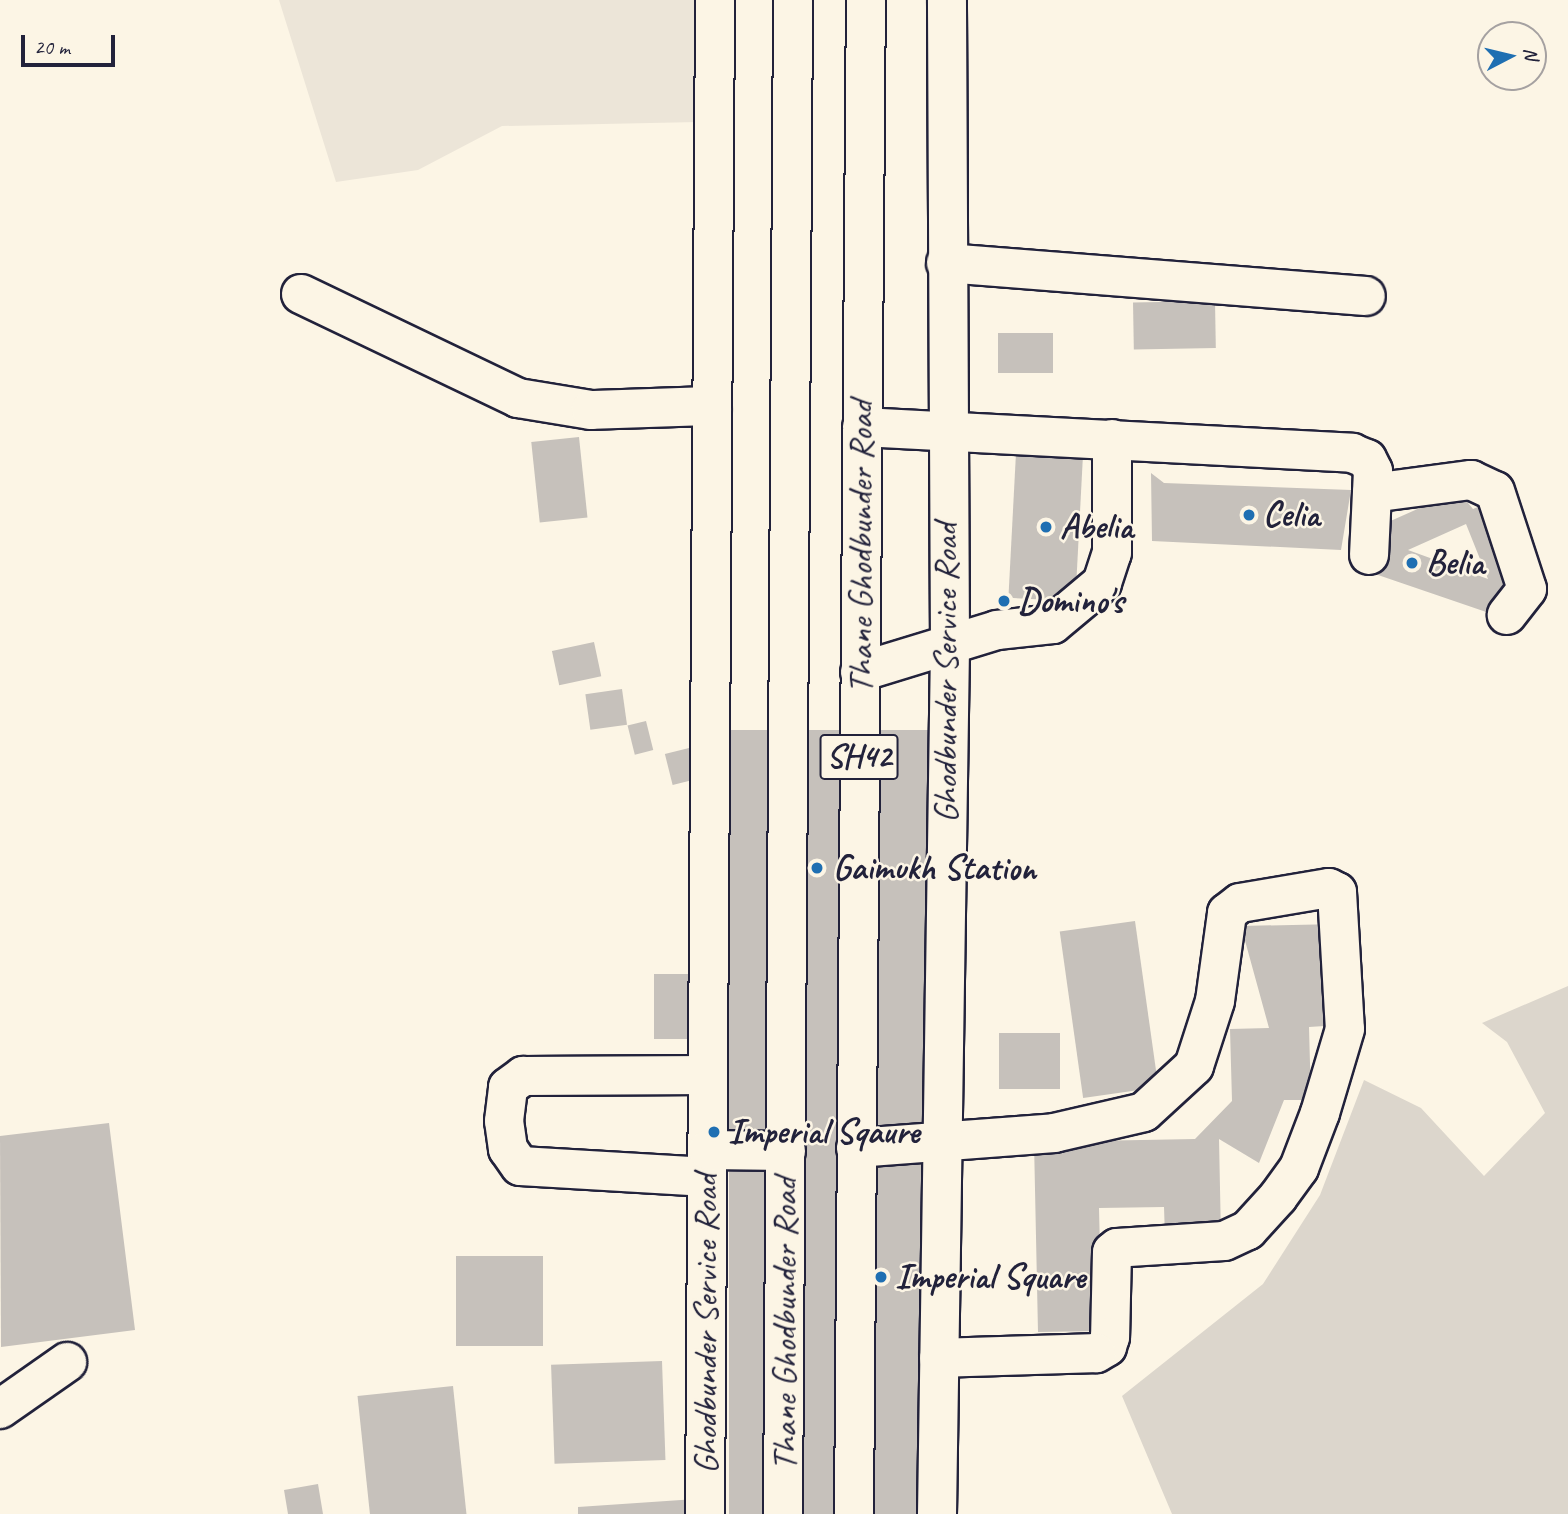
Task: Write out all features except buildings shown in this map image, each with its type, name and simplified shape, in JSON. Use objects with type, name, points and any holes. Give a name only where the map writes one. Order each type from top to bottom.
[{"type":"street","name":"Ghodbunder Service Road","points":[[705,1514],[715,0]]},
{"type":"street","name":"Thane Ghodbunder Road","points":[[783,1514],[793,0]]},
{"type":"street","name":"Thane Ghodbunder Road","points":[[854,1514],[866,0]]},
{"type":"street","name":"Ghodbunder Service Road","points":[[937,1514],[950,644],[946,429],[947,0]]},
{"type":"street","points":[[946,263],[1366,296]]},
{"type":"street","points":[[301,294],[518,398],[591,410],[712,406]]},
{"type":"street","points":[[862,427],[946,429],[1352,453],[1367,459],[1371,493],[1369,555]]},
{"type":"street","points":[[860,672],[997,630],[1053,624],[1102,583],[1112,553],[1112,439]]},
{"type":"street","points":[[1371,493],[1471,480],[1495,491],[1527,589],[1507,615]]},
{"type":"street","points":[[856,1147],[1054,1133],[1144,1112],[1194,1066],[1215,1001],[1227,913],[1240,903],[1329,888],[1337,892],[1345,1029],[1320,1114],[1298,1168],[1279,1197],[1248,1230],[1224,1241],[1130,1243],[1112,1252],[1110,1337],[1107,1347],[1096,1353],[939,1358]]},
{"type":"street","points":[[708,1075],[523,1076],[508,1087],[504,1121],[508,1149],[520,1166],[707,1163],[786,1151]]},
{"type":"street","points":[[0,1409],[67,1362]]},
{"type":"shaded area","points":[[279,0],[699,0],[698,122],[502,126],[418,170],[336,182]]},
{"type":"shaded area","points":[[1568,986],[1568,1514],[1172,1514],[1122,1396],[1263,1284],[1320,1195],[1364,1080],[1421,1108],[1484,1176],[1545,1113],[1507,1042],[1482,1023]]},
{"type":"place","name":"Celia","points":[[1249,515]]},
{"type":"place","name":"Abelia","points":[[1046,527]]},
{"type":"place","name":"Belia","points":[[1412,563]]},
{"type":"place","name":"Domino's","points":[[1004,601]]},
{"type":"place","name":"Gaimukh Station","points":[[817,868]]},
{"type":"place","name":"Imperial Sqaure","points":[[714,1132]]},
{"type":"place","name":"Imperial Square","points":[[881,1277]]}]
